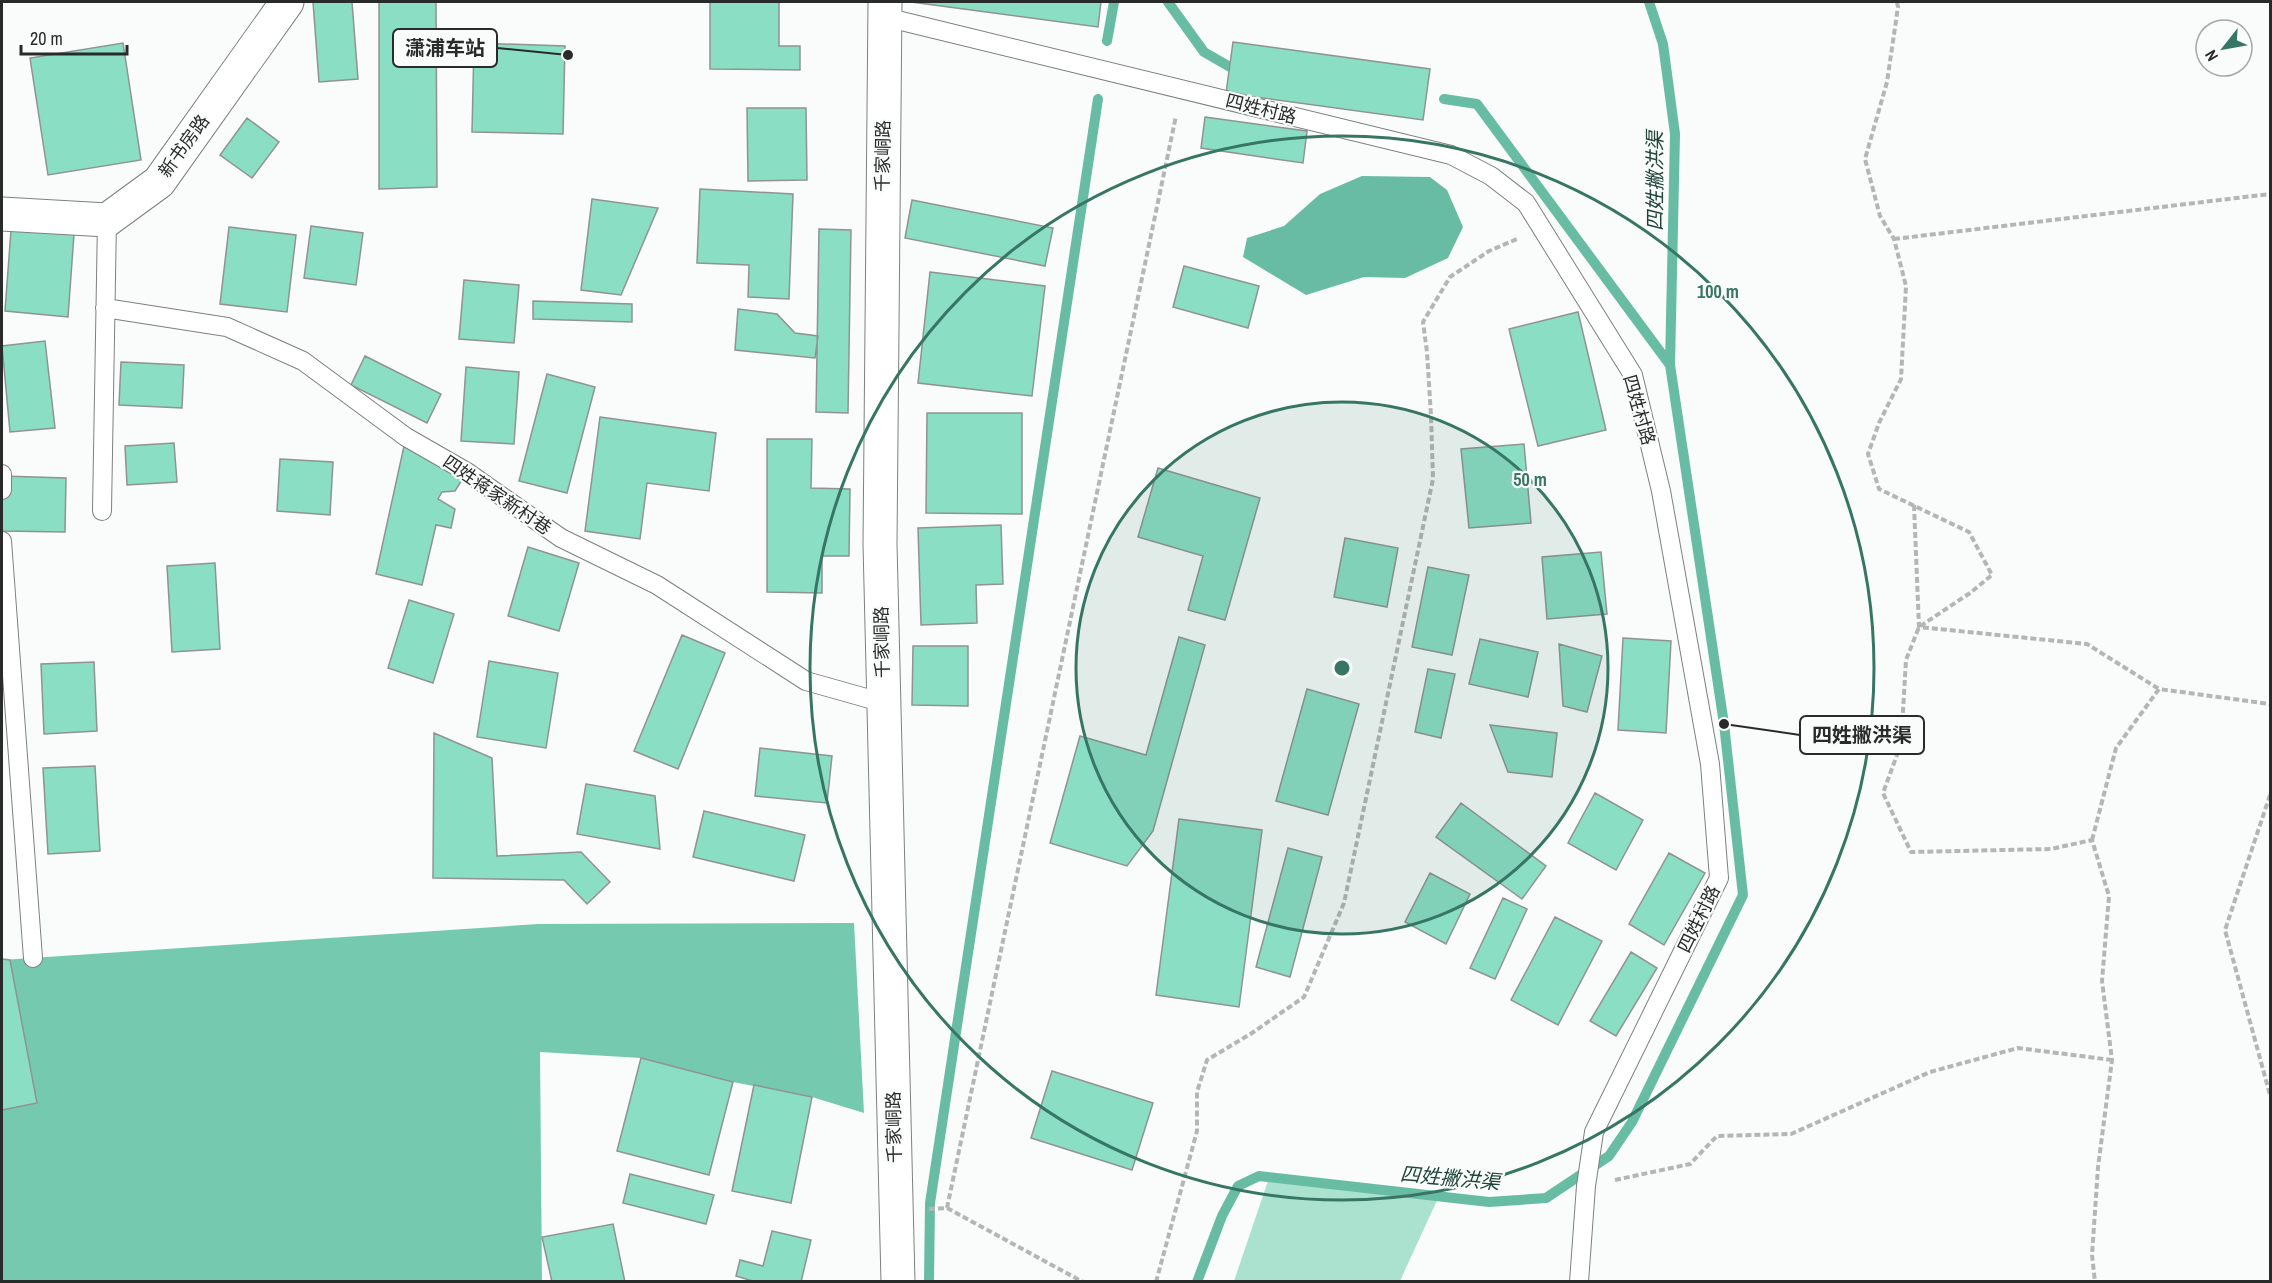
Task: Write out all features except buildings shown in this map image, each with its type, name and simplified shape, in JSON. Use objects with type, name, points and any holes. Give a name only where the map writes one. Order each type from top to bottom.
[{"type":"main road","name":"新书房路","points":[[106,220],[159,182],[287,2]]},
{"type":"main road","name":"千家峒路","points":[[885,9],[880,544],[898,1281]]},
{"type":"main road","points":[[2,214],[106,220]]},
{"type":"lane","name":"四姓村路","points":[[885,9],[1182,89],[1451,155],[1491,176],[1526,203],[1633,375],[1661,491],[1710,764],[1719,878],[1594,1132],[1586,1186],[1580,1281]]},
{"type":"lane","points":[[102,511],[106,220]]},
{"type":"lane","name":"四姓蒋家新村巷","points":[[105,308],[227,327],[303,361],[406,437],[467,472],[561,538],[657,585],[806,681],[884,703]]},
{"type":"lane","points":[[2,474],[2,490]]},
{"type":"lane","points":[[2,541],[33,958]]},
{"type":"path","points":[[1897,2],[1887,82],[1865,159],[1880,216],[1894,239],[1906,286],[1901,379],[1868,454],[1879,489],[1969,532],[1992,575],[1970,594],[1919,627]]},
{"type":"path","points":[[1083,1281],[947,1208],[1182,89]]},
{"type":"path","points":[[1894,239],[2271,194]]},
{"type":"path","points":[[1156,1281],[1197,1131],[1197,1092],[1207,1060],[1252,1033],[1304,997],[1344,903],[1433,478],[1430,394],[1423,322],[1450,277],[1489,251],[1542,228]]},
{"type":"path","points":[[1914,504],[1919,627],[1906,660],[1900,744],[1883,793],[1911,852],[2051,849],[2092,840]]},
{"type":"path","points":[[1919,627],[2086,644],[2159,689],[2271,704]]},
{"type":"path","points":[[2095,1281],[2092,1244],[2098,1167],[2112,1060],[2102,981],[2109,896],[2092,840],[2116,748],[2159,689]]},
{"type":"path","points":[[2271,795],[2225,930],[2271,1095]]},
{"type":"path","points":[[1586,1186],[1690,1164],[1717,1136],[1791,1134],[1930,1072],[2018,1048],[2112,1060]]},
{"type":"shaded area","points":[[1362,176],[1430,177],[1447,190],[1463,227],[1448,258],[1405,278],[1364,277],[1306,295],[1243,257],[1247,238],[1284,226],[1320,194]]},
{"type":"shaded area","points":[[854,923],[864,1113],[812,1097],[733,1082],[641,1058],[540,1052],[542,1281],[2,1282],[2,960],[538,924]]},
{"type":"shaded area","points":[[1269,1178],[1439,1196],[1400,1281],[1234,1281]]},
{"type":"waterway","points":[[1107,41],[1114,2]]},
{"type":"waterway","name":"四姓撇洪渠","points":[[1168,2],[1204,52],[1230,67]]},
{"type":"waterway","name":"四姓撇洪渠","points":[[1649,2],[1663,44],[1675,134],[1670,365]]},
{"type":"waterway","points":[[929,1282],[930,1203],[1098,99]]},
{"type":"waterway","name":"四姓撇洪渠","points":[[1197,1282],[1222,1216],[1238,1186],[1259,1176],[1489,1202],[1546,1198],[1609,1156],[1632,1122],[1743,895],[1724,724],[1670,365],[1477,104],[1444,99]]},
{"type":"place","name":"潇浦车站","points":[[568,55]]},
{"type":"place","name":"四姓撇洪渠","points":[[1724,724]]}]
